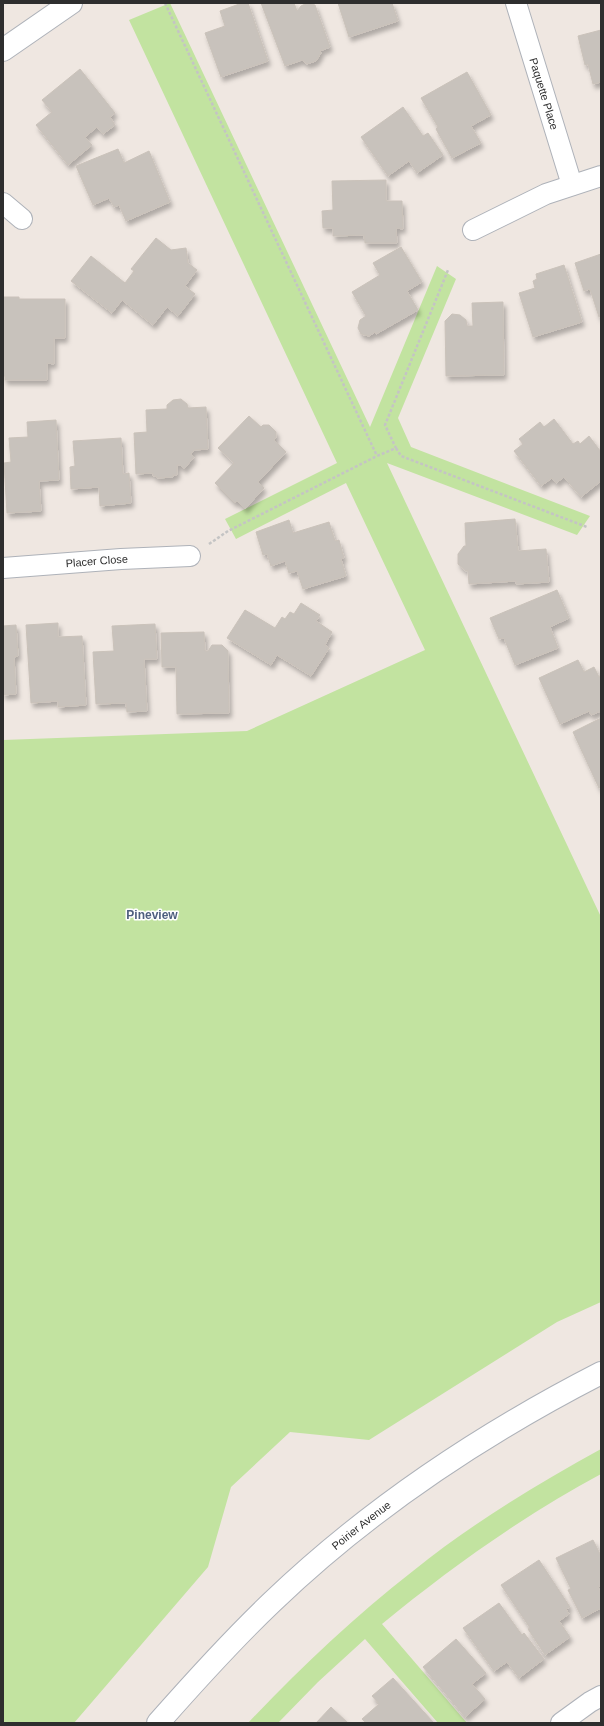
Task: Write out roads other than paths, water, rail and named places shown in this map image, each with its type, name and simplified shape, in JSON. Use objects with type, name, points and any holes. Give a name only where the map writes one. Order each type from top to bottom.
[{"type":"main road","points":[[3,50],[71,3]]},
{"type":"main road","name":"Poirier Avenue","points":[[158,1723],[221,1653],[273,1601],[380,1510],[495,1432],[601,1373]]},
{"type":"street","name":"Paquette Place","points":[[516,3],[572,185]]},
{"type":"street","points":[[473,230],[546,194],[601,176]]},
{"type":"street","points":[[3,203],[22,219]]},
{"type":"street","name":"Placer Close","points":[[3,568],[121,559],[190,556]]},
{"type":"street","points":[[561,1723],[601,1696]]},
{"type":"district","name":"Pineview","points":[[152,915]]}]
